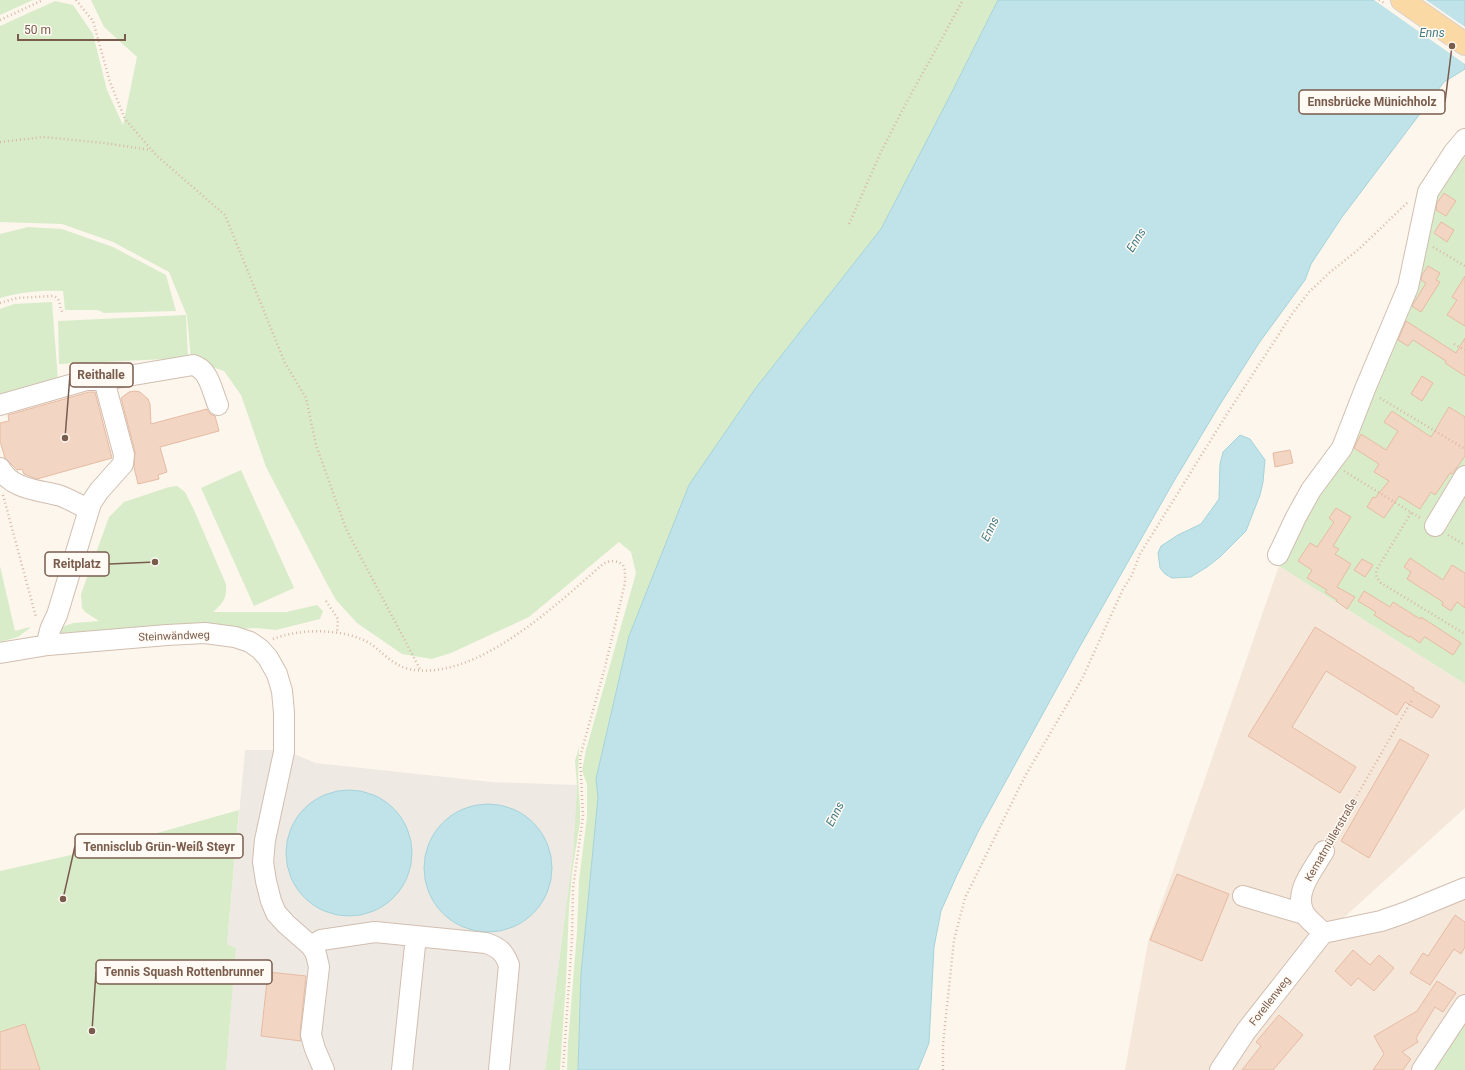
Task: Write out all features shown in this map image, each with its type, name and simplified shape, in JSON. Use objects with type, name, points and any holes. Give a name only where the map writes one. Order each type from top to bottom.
[{"type":"main road","points":[[1402,0],[1465,44]]},
{"type":"street","points":[[1278,555],[1300,510],[1342,448],[1408,287],[1428,192],[1454,152],[1465,139]]},
{"type":"street","points":[[0,405],[87,380],[104,380],[193,365],[197,366],[205,373],[218,405]]},
{"type":"street","points":[[48,642],[50,630],[57,615],[91,503],[99,491],[123,464],[124,455],[104,380]]},
{"type":"street","points":[[5,473],[22,486],[61,496],[89,510]]},
{"type":"street","points":[[1435,526],[1465,476]]},
{"type":"street","name":"Steinwändweg","points":[[0,653],[48,642],[204,633],[235,637],[250,642],[260,649],[268,658],[277,674],[282,691],[284,713],[284,752],[265,840],[263,862],[271,901],[276,913],[311,946]]},
{"type":"street","name":"Kematmüllerstraße","points":[[1304,914],[1300,903],[1302,889],[1324,851]]},
{"type":"street","points":[[1243,896],[1304,914],[1324,933],[1381,921],[1465,888]]},
{"type":"street","points":[[324,1070],[311,1035],[319,967],[316,954],[311,946],[321,940],[375,932],[486,944],[496,947],[505,954],[509,965],[499,1070]]},
{"type":"street","name":"Forellenweg","points":[[1220,1070],[1246,1031],[1324,933]]},
{"type":"street","points":[[402,1070],[416,936]]},
{"type":"street","points":[[1422,1070],[1465,1005]]},
{"type":"path","points":[[0,20],[43,0]]},
{"type":"path","points":[[76,0],[93,21],[110,82],[125,119],[151,150],[225,215],[285,363],[306,398],[316,445],[346,529],[420,670]]},
{"type":"path","points":[[849,224],[880,154],[963,0]]},
{"type":"path","points":[[0,142],[43,137],[104,143],[151,150]]},
{"type":"path","points":[[943,1070],[943,1044],[954,940],[965,898],[1024,778],[1082,679],[1123,589],[1132,575],[1140,554],[1227,414],[1292,314],[1309,292],[1359,249],[1411,199],[1428,192]]},
{"type":"path","points":[[1419,240],[1465,266]]},
{"type":"path","points":[[0,303],[17,298],[57,296],[61,311],[64,314]]},
{"type":"path","points":[[1454,344],[1465,350]]},
{"type":"path","points":[[1365,389],[1465,449]]},
{"type":"path","points":[[1332,462],[1465,545]]},
{"type":"path","points":[[5,473],[5,504],[36,616],[48,642]]},
{"type":"path","points":[[1411,512],[1377,569],[1377,578],[1381,583],[1465,634]]},
{"type":"path","points":[[260,649],[267,642],[276,638],[300,633],[323,631],[357,638],[370,644],[398,665],[409,669],[434,670],[456,666],[490,650],[535,622],[603,564],[609,561],[620,562],[623,565],[625,570],[625,583],[605,667],[580,757],[583,816],[574,888],[563,1070]]},
{"type":"path","points":[[326,601],[338,618],[337,633]]},
{"type":"path","name":"Kematmüllerstraße","points":[[1324,851],[1412,700]]},
{"type":"shaded area","points":[[1279,566],[1465,684],[1465,808],[1340,921],[1465,891],[1465,1070],[1125,1070],[1148,942]]},
{"type":"shaded area","points":[[245,750],[275,750],[291,753],[316,763],[492,782],[577,785],[573,854],[545,1070],[226,1070],[236,948],[227,944]]},
{"type":"green space","points":[[0,0],[33,0],[0,15]]},
{"type":"green space","points":[[91,0],[998,0],[881,229],[755,389],[689,485],[629,636],[596,779],[598,797],[581,974],[578,1070],[567,1070],[577,932],[579,880],[587,817],[587,784],[582,771],[586,750],[636,573],[631,552],[619,542],[529,617],[451,653],[432,659],[402,654],[357,623],[336,600],[266,467],[241,395],[224,371],[191,360],[187,316],[169,272],[113,242],[62,224],[0,222],[0,26],[55,1],[73,5],[93,34],[107,90],[123,125],[137,57],[104,27]]},
{"type":"green space","points":[[1465,146],[1465,684],[1279,566],[1327,474],[1431,202]]},
{"type":"green space","points":[[28,227],[62,229],[113,247],[166,275],[176,311],[104,313],[98,310],[65,310],[63,291],[31,292],[0,298],[0,234]]},
{"type":"green space","points":[[52,302],[58,380],[0,395],[0,309],[14,304]]},
{"type":"green space","points":[[186,315],[188,358],[59,364],[58,321]]},
{"type":"green space","points":[[241,470],[294,588],[254,606],[201,488]]},
{"type":"green space","points":[[177,486],[185,492],[194,510],[226,584],[224,600],[213,612],[286,612],[317,605],[323,611],[320,619],[276,630],[256,628],[60,638],[60,631],[62,627],[73,623],[99,621],[85,612],[82,608],[81,594],[109,517],[124,502],[169,487]]},
{"type":"green space","points":[[0,566],[15,631],[30,628],[18,637],[0,642]]},
{"type":"green space","points":[[579,747],[578,777],[580,822],[572,873],[569,908],[560,1070],[545,1070],[573,854],[577,785],[575,761]]},
{"type":"green space","points":[[239,810],[227,944],[236,948],[226,1070],[0,1070],[0,871],[111,846]]},
{"type":"green space","points":[[1465,1023],[1465,1070],[1432,1070]]},
{"type":"water","name":"Enns","points":[[998,0],[1465,0],[1465,69],[1444,82],[1342,217],[1311,264],[1305,280],[1259,343],[1174,481],[1079,648],[979,830],[941,911],[934,947],[929,1043],[918,1070],[578,1070],[581,974],[598,797],[596,779],[629,636],[689,485],[755,389],[881,229]]},
{"type":"water","points":[[1240,435],[1250,439],[1265,460],[1260,495],[1246,531],[1221,556],[1207,567],[1191,577],[1172,578],[1165,574],[1160,568],[1158,553],[1161,546],[1178,535],[1201,524],[1219,499],[1220,464],[1223,452]]},
{"type":"water","points":[[343,790],[355,790],[373,794],[394,808],[408,829],[412,853],[408,877],[394,898],[373,912],[355,916],[343,916],[325,912],[304,898],[290,877],[286,859],[286,847],[290,829],[304,808],[325,794]]},
{"type":"water","points":[[488,804],[512,809],[533,823],[547,844],[552,868],[547,892],[533,913],[512,927],[488,932],[464,927],[443,913],[429,892],[424,868],[429,844],[443,823],[464,809]]},
{"type":"pier","points":[[1374,0],[1426,0],[1465,27],[1465,64]]},
{"type":"building","points":[[1444,193],[1456,201],[1446,216],[1436,210],[1437,203]]},
{"type":"building","points":[[1441,222],[1454,230],[1447,242],[1434,233]]},
{"type":"building","points":[[1428,266],[1440,273],[1436,280],[1440,282],[1421,312],[1412,306],[1426,283],[1421,280],[1422,275]]},
{"type":"building","points":[[1465,276],[1465,326],[1447,315],[1457,300],[1452,297]]},
{"type":"building","points":[[1406,321],[1456,353],[1465,338],[1465,376],[1445,363],[1446,361],[1413,340],[1408,346],[1398,340]]},
{"type":"building","points":[[1422,376],[1433,383],[1422,401],[1411,394]]},
{"type":"building","points":[[89,392],[95,392],[112,458],[37,479],[24,474],[22,469],[17,470],[5,458],[0,441],[0,423],[9,421],[8,415]]},
{"type":"building","points":[[129,392],[140,392],[148,399],[150,404],[151,424],[207,409],[210,414],[215,416],[219,431],[160,447],[167,472],[158,475],[159,479],[138,484],[134,467],[135,452],[121,398]]},
{"type":"building","points":[[1449,407],[1465,417],[1465,456],[1452,474],[1450,473],[1435,495],[1431,492],[1420,509],[1399,496],[1384,518],[1367,507],[1373,497],[1375,498],[1389,481],[1374,472],[1379,464],[1354,448],[1361,434],[1386,450],[1398,431],[1384,422],[1392,411],[1431,437]]},
{"type":"building","points":[[1290,450],[1293,463],[1275,467],[1273,453]]},
{"type":"building","points":[[1336,508],[1351,517],[1333,546],[1339,549],[1335,554],[1351,564],[1337,587],[1355,597],[1347,609],[1325,592],[1327,590],[1307,578],[1312,570],[1298,561],[1310,543],[1317,547],[1334,522],[1329,518]]},
{"type":"building","points":[[1410,558],[1443,580],[1452,565],[1465,573],[1465,608],[1457,602],[1451,611],[1442,605],[1443,602],[1407,579],[1411,572],[1404,567]]},
{"type":"building","points":[[1362,559],[1373,565],[1365,577],[1354,570]]},
{"type":"building","points":[[1364,591],[1390,607],[1393,602],[1420,619],[1421,617],[1461,643],[1453,655],[1425,637],[1420,643],[1374,615],[1376,612],[1358,601]]},
{"type":"building","points":[[1315,627],[1414,688],[1413,690],[1440,706],[1432,718],[1405,702],[1397,715],[1326,671],[1292,727],[1356,767],[1340,793],[1248,736]]},
{"type":"building","points":[[1400,739],[1429,755],[1369,858],[1341,841]]},
{"type":"building","points":[[1177,874],[1229,894],[1202,961],[1150,940]]},
{"type":"building","points":[[1455,915],[1465,922],[1465,947],[1461,954],[1454,949],[1430,985],[1410,973],[1423,953],[1428,956]]},
{"type":"building","points":[[1353,950],[1370,965],[1379,955],[1394,968],[1374,991],[1358,978],[1351,986],[1335,971]]},
{"type":"building","points":[[268,972],[306,976],[300,1034],[301,1041],[261,1036]]},
{"type":"building","points":[[1437,981],[1456,993],[1443,1012],[1435,1007],[1416,1038],[1418,1042],[1402,1052],[1411,1059],[1403,1070],[1373,1070],[1384,1054],[1374,1036],[1417,1011]]},
{"type":"building","points":[[1279,1015],[1303,1035],[1273,1070],[1242,1070],[1261,1046],[1256,1042]]},
{"type":"building","points":[[25,1024],[40,1070],[0,1070],[0,1032]]},
{"type":"place","name":"Ennsbrücke Münichholz","points":[[1452,46]]},
{"type":"place","name":"Reithalle","points":[[65,438]]},
{"type":"place","name":"Reitplatz","points":[[155,562]]},
{"type":"place","name":"Tennisclub Grün-Weiß Steyr","points":[[63,899]]},
{"type":"place","name":"Tennis Squash Rottenbrunner","points":[[92,1031]]}]
